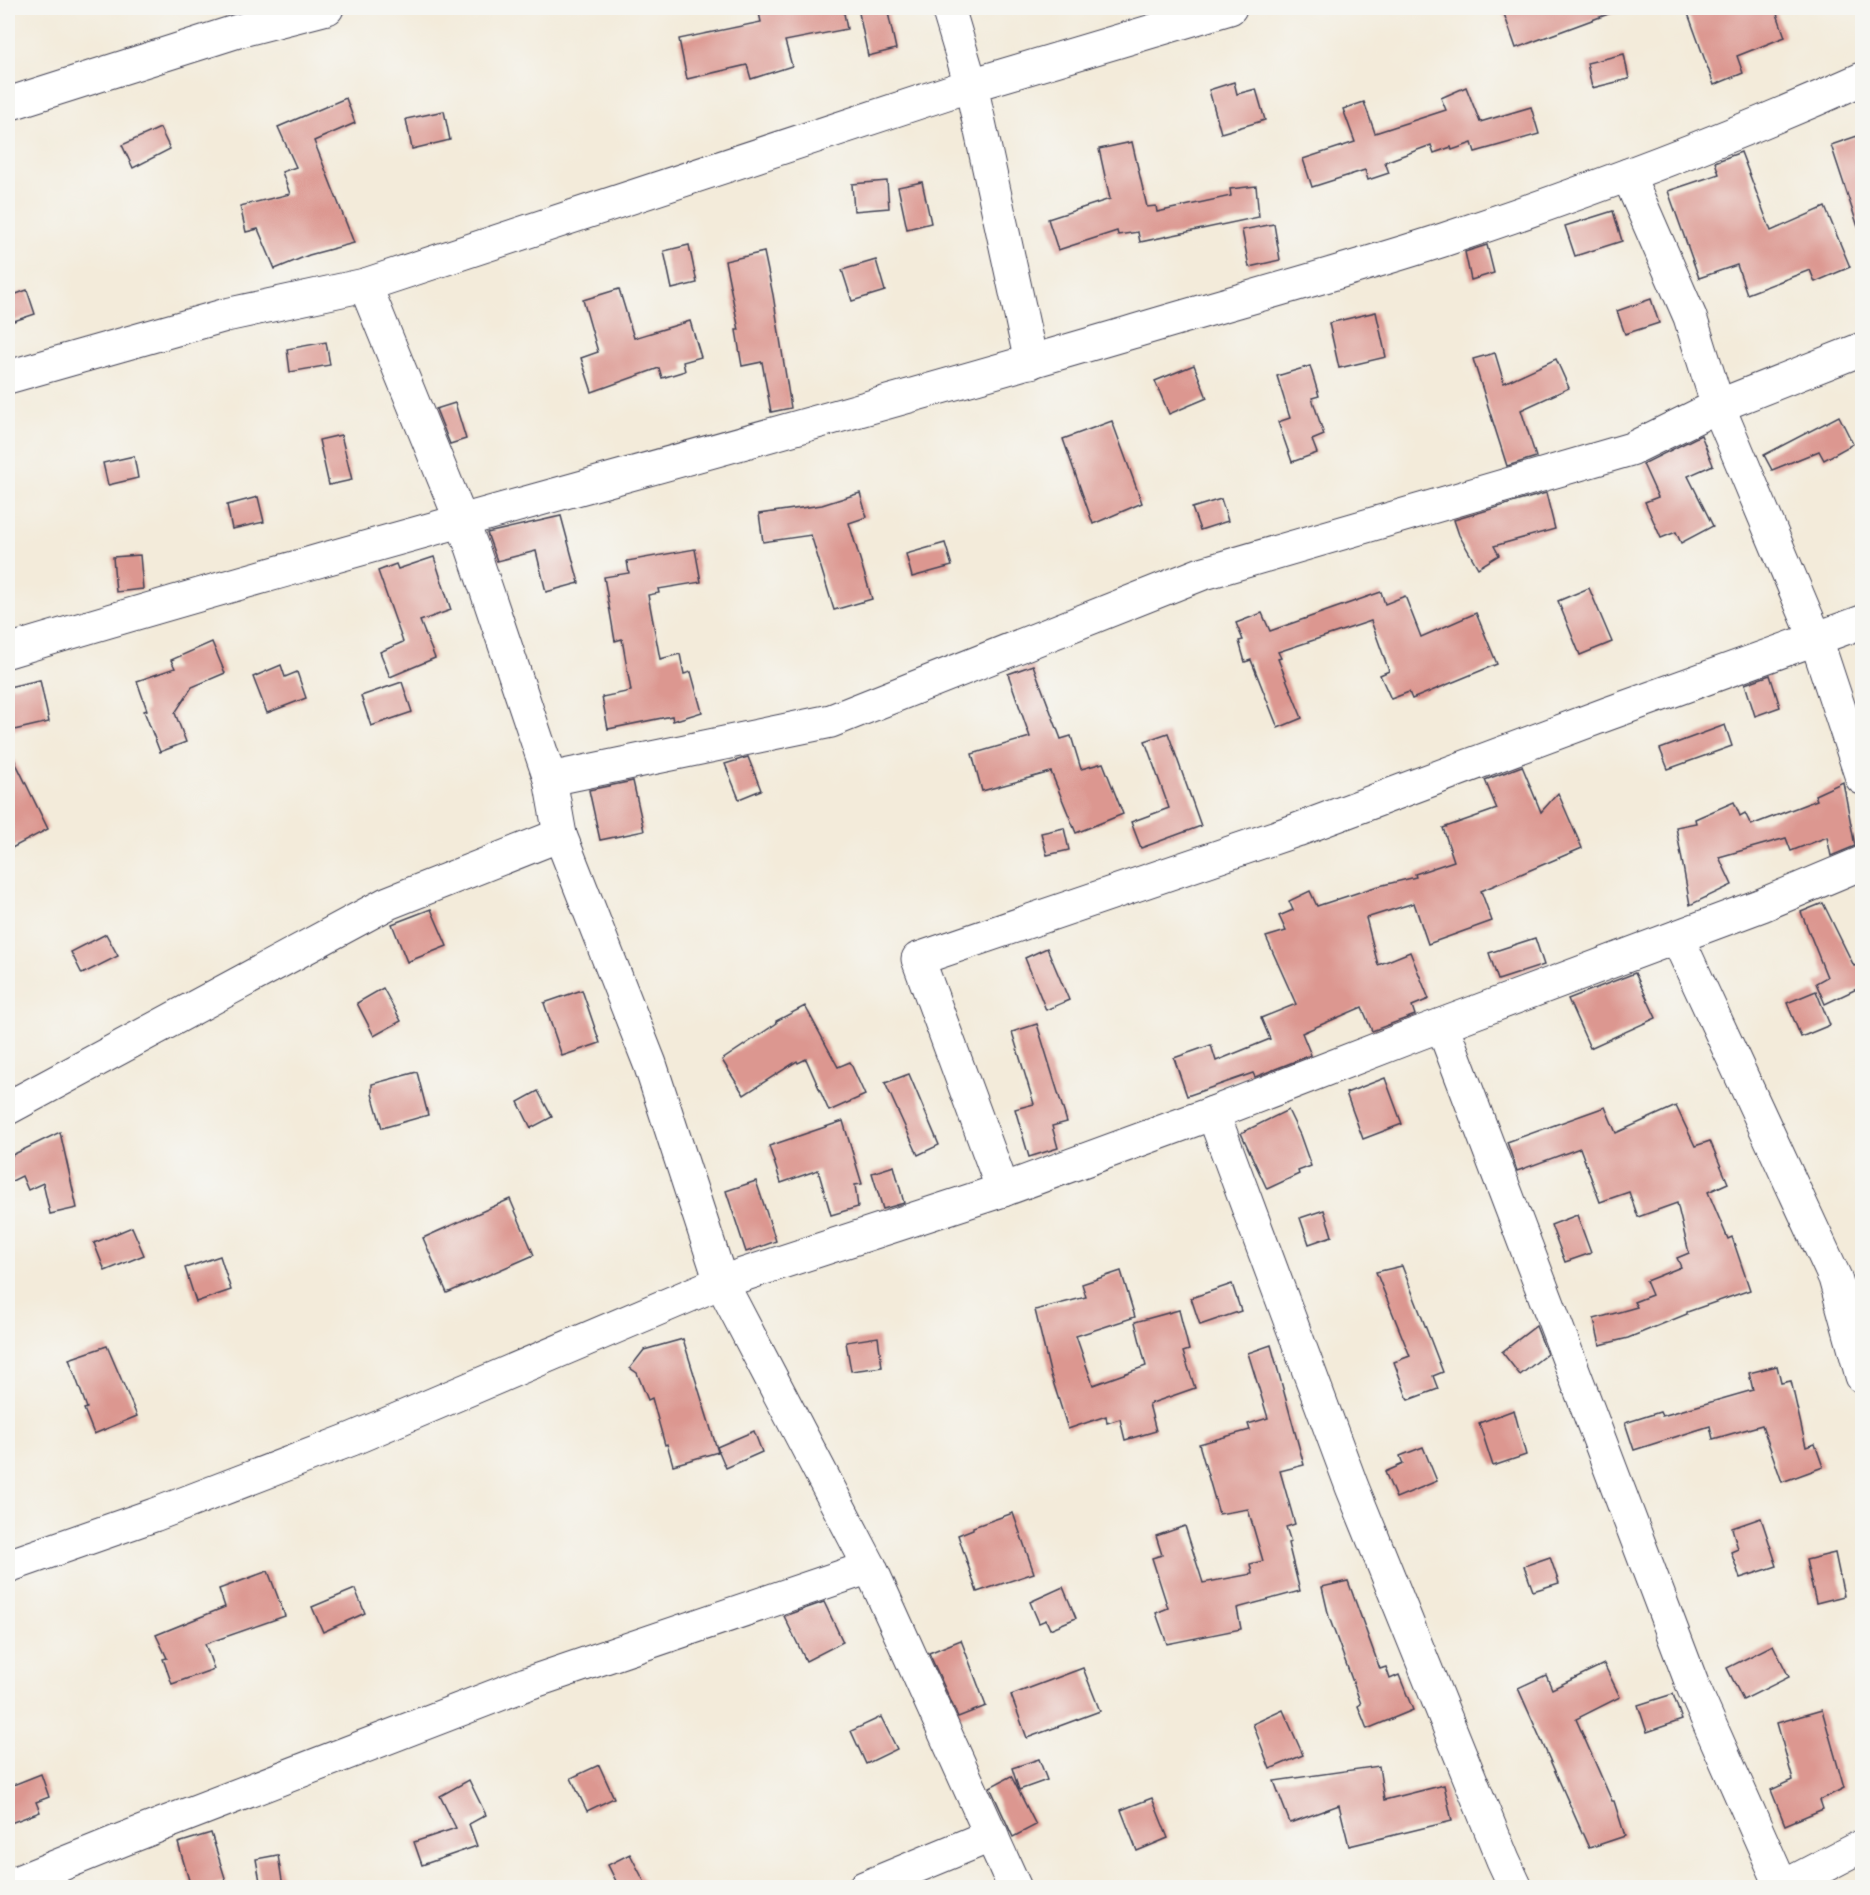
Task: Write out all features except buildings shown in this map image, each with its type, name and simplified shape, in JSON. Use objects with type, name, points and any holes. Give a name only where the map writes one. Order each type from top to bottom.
[{"type":"street","points":[[8,104],[238,31],[327,8]]},
{"type":"street","points":[[948,8],[971,85],[1031,362]]},
{"type":"street","points":[[8,377],[226,315],[365,285],[971,85],[1230,8]]},
{"type":"street","points":[[8,651],[1031,362],[1442,240],[1628,175],[1761,124],[1863,80]]},
{"type":"street","points":[[1628,175],[1690,317],[1718,406],[1816,639],[1863,778]]},
{"type":"street","points":[[365,285],[462,521],[550,780],[560,835],[650,1064],[721,1282],[870,1567],[1015,1887]]},
{"type":"street","points":[[550,780],[831,721],[1201,574],[1631,449],[1718,406],[1863,349]]},
{"type":"street","points":[[1004,1190],[918,959],[1297,830],[1607,714],[1863,622]]},
{"type":"street","points":[[8,1108],[388,903],[560,835]]},
{"type":"street","points":[[8,1566],[154,1515],[352,1438],[721,1282],[1004,1190],[1762,905],[1863,863]]},
{"type":"street","points":[[1677,937],[1835,1278],[1863,1376]]},
{"type":"street","points":[[1442,1025],[1694,1689],[1782,1887],[1863,1846]]},
{"type":"street","points":[[1213,1113],[1352,1487],[1516,1887]]},
{"type":"street","points":[[8,1886],[526,1684],[870,1567]]},
{"type":"street","points":[[864,1887],[992,1835]]}]
